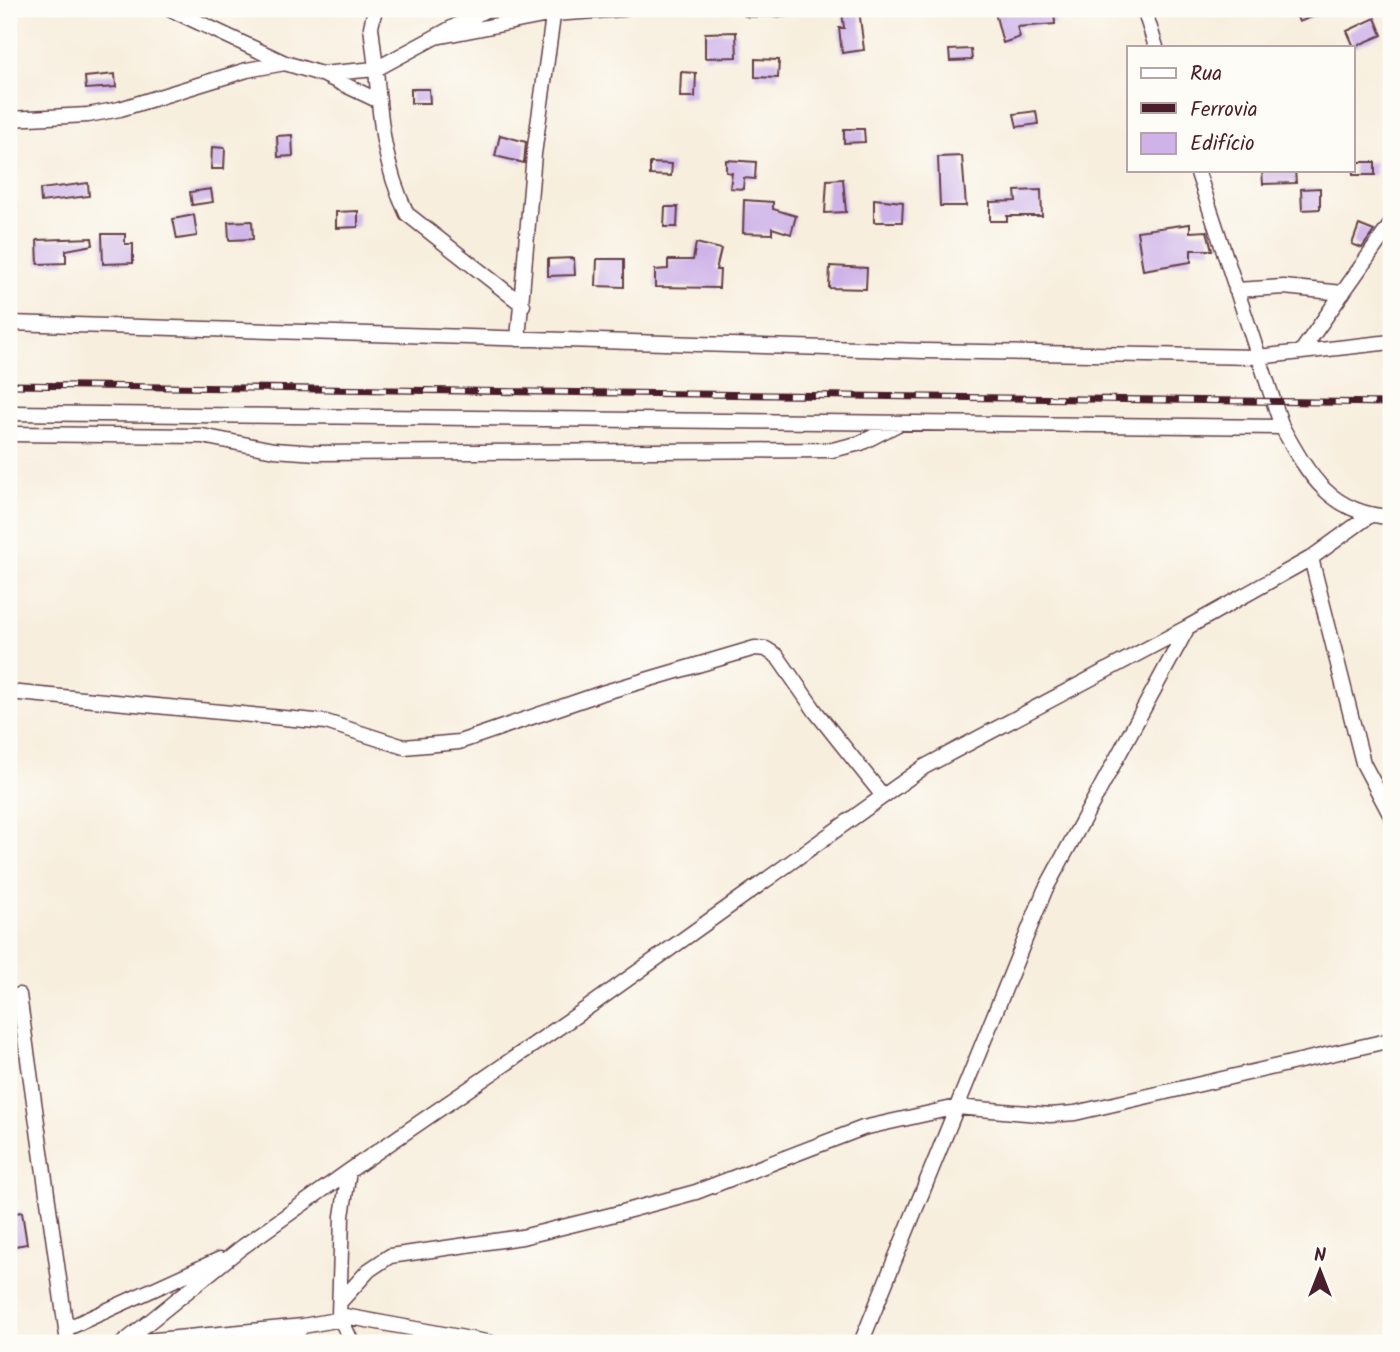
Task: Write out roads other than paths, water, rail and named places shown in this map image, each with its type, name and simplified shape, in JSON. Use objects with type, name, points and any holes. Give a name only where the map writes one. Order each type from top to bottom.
[{"type":"street","points":[[170,9],[285,63],[321,74],[379,101]]},
{"type":"street","points":[[375,9],[371,27],[380,130],[388,166],[407,214],[523,305]]},
{"type":"street","points":[[321,74],[376,69],[487,9]]},
{"type":"street","points":[[436,37],[554,11],[624,9]]},
{"type":"street","points":[[748,9],[787,9]]},
{"type":"street","points":[[1144,9],[1156,46]]},
{"type":"street","points":[[518,339],[534,154],[554,11]]},
{"type":"street","points":[[9,119],[88,115],[247,70],[285,63]]},
{"type":"street","points":[[1198,172],[1282,427],[1301,461],[1319,485],[1344,507],[1369,516],[1391,517]]},
{"type":"street","points":[[1301,352],[1391,225]]},
{"type":"street","points":[[1236,290],[1284,287],[1343,293]]},
{"type":"street","points":[[9,323],[518,339],[1258,357],[1391,342]]},
{"type":"street","points":[[9,413],[1282,427]]},
{"type":"street","points":[[9,434],[202,436],[274,450],[317,453],[678,453],[832,450],[861,443],[903,422]]},
{"type":"street","points":[[123,1343],[241,1248],[590,1006],[923,767],[1188,627],[1311,558],[1369,516]]},
{"type":"street","points":[[1311,558],[1363,764],[1391,817]]},
{"type":"street","points":[[861,1343],[1045,890],[1188,627]]},
{"type":"street","points":[[9,692],[326,722],[404,747],[424,747],[460,743],[666,673],[755,648],[766,649],[777,656],[816,712],[883,796]]},
{"type":"street","points":[[19,995],[67,1336],[241,1248]]},
{"type":"street","points":[[123,1343],[303,1326],[340,1312],[369,1270],[390,1256],[522,1237],[696,1192],[863,1128],[957,1107],[1050,1115],[1074,1113],[1391,1040]]},
{"type":"street","points":[[349,1171],[341,1216],[340,1312],[352,1343]]},
{"type":"street","points":[[340,1312],[445,1339],[492,1343]]},
{"type":"street","points":[[289,1343],[303,1326]]},
{"type":"railway","points":[[9,385],[1391,403]]}]
